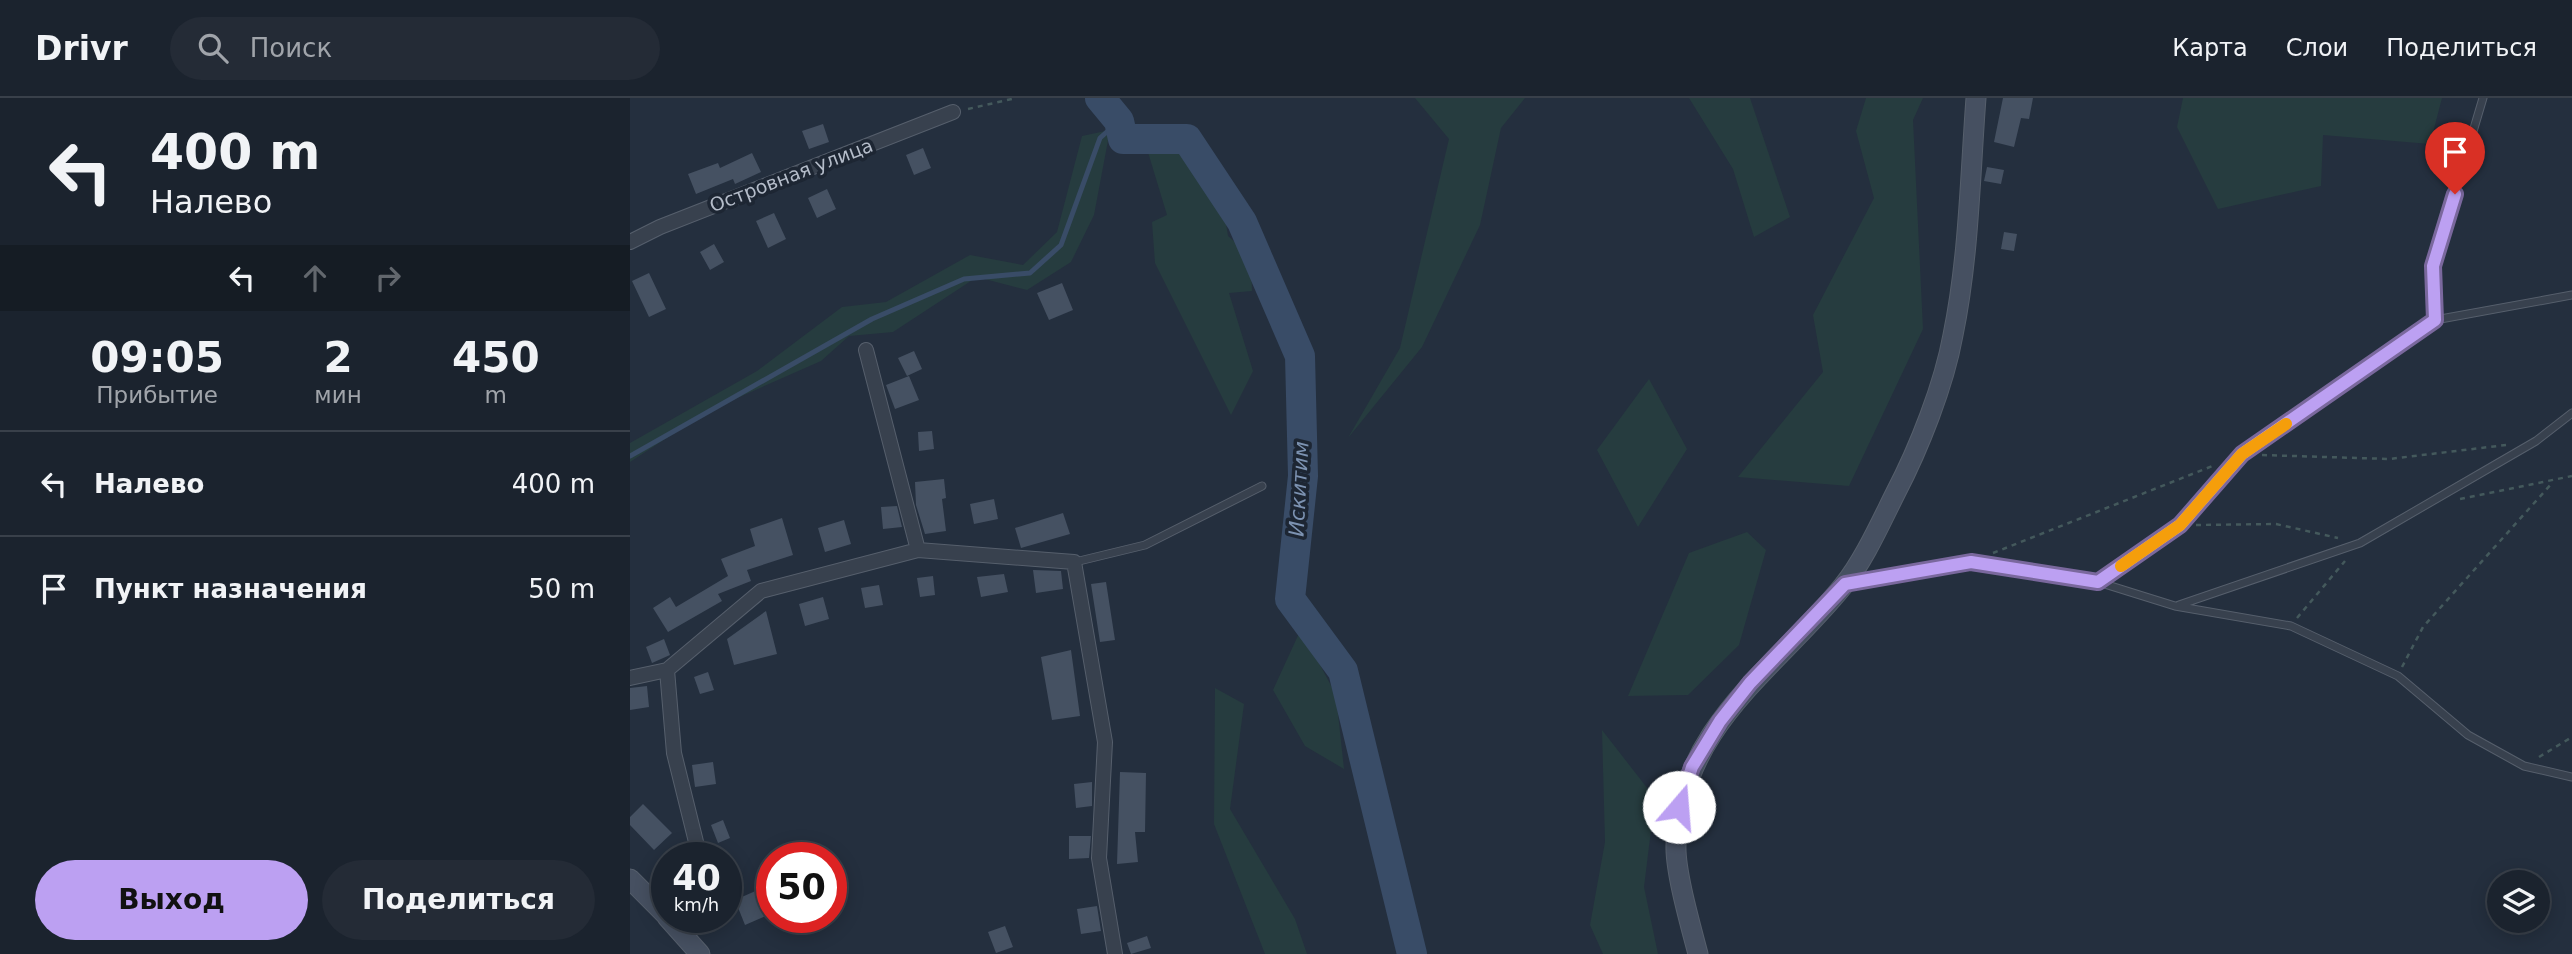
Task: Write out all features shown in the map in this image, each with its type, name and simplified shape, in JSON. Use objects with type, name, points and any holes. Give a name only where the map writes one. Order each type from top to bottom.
[{"type":"main road","points":[[1698,954],[1675,849],[1679,807],[1692,767],[1720,721],[1750,683],[1845,584],[1896,492],[1931,408],[1953,337],[1963,273],[1976,98]]},
{"type":"main road","points":[[630,879],[651,898]]},
{"type":"main road","points":[[684,933],[700,954]]},
{"type":"street","name":"Островная улица","points":[[630,242],[660,227],[953,112]]},
{"type":"street","points":[[866,349],[918,550]]},
{"type":"street","points":[[630,678],[667,670],[761,590],[918,550],[1074,562],[1105,742],[1099,858],[1112,953]]},
{"type":"street","points":[[667,670],[674,753],[696,842]]},
{"type":"lane","points":[[2435,320],[2433,266],[2483,98]]},
{"type":"lane","points":[[2098,582],[2180,525],[2242,454],[2435,320],[2572,295]]},
{"type":"lane","points":[[2175,606],[2360,543],[2430,505],[2536,441],[2572,413]]},
{"type":"lane","points":[[1074,562],[1145,545],[1262,486]]},
{"type":"lane","points":[[1845,584],[1971,562],[2098,582],[2175,606],[2291,626],[2398,676],[2468,735],[2524,766],[2572,777]]},
{"type":"path","points":[[953,112],[1016,98]]},
{"type":"path","points":[[2242,454],[2389,459],[2536,441]]},
{"type":"path","points":[[1971,562],[2217,464]]},
{"type":"path","points":[[2430,505],[2572,477]]},
{"type":"path","points":[[2398,676],[2423,627],[2553,482]]},
{"type":"path","points":[[2180,525],[2276,524],[2360,543],[2291,626]]},
{"type":"path","points":[[2524,766],[2572,737]]},
{"type":"green space","points":[[1415,98],[1525,98],[1501,128],[1480,225],[1422,347],[1348,438],[1400,348],[1449,139]]},
{"type":"green space","points":[[1689,98],[1750,98],[1790,217],[1754,237],[1733,169]]},
{"type":"green space","points":[[1866,98],[1923,98],[1913,120],[1923,329],[1849,486],[1738,477],[1823,372],[1813,315],[1874,198],[1856,131]]},
{"type":"green space","points":[[2183,98],[2442,98],[2430,144],[2323,135],[2321,186],[2218,209],[2177,127]]},
{"type":"green space","points":[[1110,130],[1094,215],[1071,262],[1027,290],[977,277],[893,332],[849,336],[821,361],[708,411],[630,462],[630,443],[757,371],[842,307],[886,302],[970,255],[1023,265],[1057,232],[1082,136]]},
{"type":"green space","points":[[1147,149],[1184,151],[1223,206],[1228,236],[1251,256],[1252,291],[1229,293],[1253,371],[1231,415],[1155,263],[1152,222],[1167,215]]},
{"type":"green space","points":[[1649,379],[1687,449],[1638,527],[1597,450]]},
{"type":"green space","points":[[1747,532],[1766,550],[1739,645],[1688,695],[1628,696],[1689,553]]},
{"type":"green space","points":[[1301,629],[1336,695],[1344,769],[1305,746],[1273,690]]},
{"type":"green space","points":[[1215,688],[1244,704],[1230,809],[1295,919],[1307,954],[1265,954],[1214,824]]},
{"type":"green space","points":[[1602,730],[1655,798],[1644,887],[1658,954],[1603,954],[1590,925],[1605,842]]},
{"type":"building","points":[[2003,98],[2033,98],[2029,119],[2021,118],[2014,147],[1994,142]]},
{"type":"building","points":[[823,124],[829,142],[809,149],[802,131]]},
{"type":"building","points":[[923,148],[931,168],[914,175],[906,155]]},
{"type":"building","points":[[752,153],[761,172],[735,184],[733,179],[696,194],[688,174],[718,163],[720,168]]},
{"type":"building","points":[[1987,167],[2004,170],[2001,184],[1984,181]]},
{"type":"building","points":[[827,189],[836,209],[817,218],[808,198]]},
{"type":"building","points":[[774,213],[786,239],[768,248],[756,221]]},
{"type":"building","points":[[2004,232],[2017,234],[2014,251],[2001,249]]},
{"type":"building","points":[[714,244],[724,262],[710,270],[700,252]]},
{"type":"building","points":[[649,273],[666,309],[649,317],[632,281]]},
{"type":"building","points":[[1062,283],[1073,310],[1049,320],[1037,293]]},
{"type":"building","points":[[914,351],[922,369],[907,376],[898,358]]},
{"type":"building","points":[[909,376],[919,400],[895,409],[886,385]]},
{"type":"building","points":[[932,431],[934,449],[919,451],[918,432]]},
{"type":"building","points":[[944,479],[946,498],[942,499],[946,531],[925,534],[916,505],[915,482]]},
{"type":"building","points":[[994,499],[998,519],[974,524],[970,504]]},
{"type":"building","points":[[897,506],[902,527],[883,529],[881,507]]},
{"type":"building","points":[[1063,513],[1070,534],[1021,548],[1015,528]]},
{"type":"building","points":[[782,518],[793,555],[747,570],[751,581],[718,594],[722,601],[668,632],[653,608],[670,597],[676,607],[728,576],[721,559],[755,546],[750,529]]},
{"type":"building","points":[[844,520],[851,544],[825,552],[818,528]]},
{"type":"building","points":[[1033,570],[1061,571],[1063,589],[1036,593]]},
{"type":"building","points":[[1004,574],[1008,592],[981,597],[977,577]]},
{"type":"building","points":[[933,576],[935,595],[920,597],[917,578]]},
{"type":"building","points":[[1106,582],[1115,640],[1100,642],[1091,584]]},
{"type":"building","points":[[879,585],[883,605],[865,608],[861,588]]},
{"type":"building","points":[[823,597],[829,619],[805,626],[799,604]]},
{"type":"building","points":[[766,611],[777,654],[734,665],[727,639]]},
{"type":"building","points":[[664,639],[670,655],[652,663],[646,647]]},
{"type":"building","points":[[1071,650],[1080,716],[1052,720],[1041,657]]},
{"type":"building","points":[[708,672],[714,690],[700,694],[694,677]]},
{"type":"building","points":[[647,686],[649,707],[630,710],[630,688]]},
{"type":"building","points":[[713,762],[716,784],[695,787],[692,765]]},
{"type":"building","points":[[1120,772],[1146,773],[1145,832],[1135,832],[1138,862],[1117,864]]},
{"type":"building","points":[[1092,782],[1092,806],[1076,808],[1074,784]]},
{"type":"building","points":[[643,804],[672,833],[662,842],[651,842],[651,847],[630,825],[630,817]]},
{"type":"building","points":[[723,820],[730,838],[718,842],[711,825]]},
{"type":"building","points":[[1069,836],[1091,836],[1089,858],[1069,859]]},
{"type":"building","points":[[756,891],[756,920],[745,925],[742,918],[742,897]]},
{"type":"building","points":[[1097,906],[1101,931],[1081,934],[1077,909]]},
{"type":"building","points":[[1005,926],[1013,947],[996,953],[988,932]]},
{"type":"building","points":[[1147,936],[1151,948],[1131,954],[1127,943]]},
{"type":"waterway","name":"Искитим","points":[[1100,98],[1119,121],[1123,139],[1187,139],[1242,222],[1300,356],[1303,476],[1290,599],[1343,671],[1412,954]]},
{"type":"waterway","points":[[630,456],[872,319],[964,279],[1030,273],[1061,245],[1100,138],[1119,121]]},
{"type":"slow traffic","points":[[2121,566],[2180,525],[2242,454],[2286,424]]},
{"type":"route","points":[[1679,807],[1692,767],[1720,721],[1750,683],[1845,584],[1971,562],[2098,582],[2180,525],[2242,454],[2435,320],[2433,266],[2455,194]]}]
